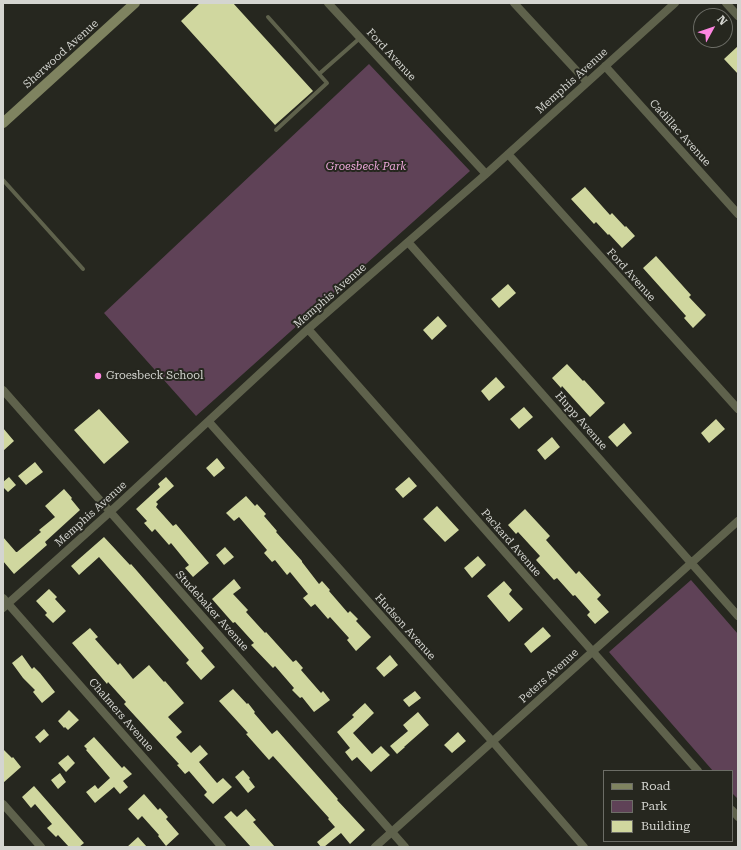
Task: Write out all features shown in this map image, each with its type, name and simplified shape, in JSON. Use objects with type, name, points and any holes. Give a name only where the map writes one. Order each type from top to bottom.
[{"type":"street","name":"Sherwood Avenue","points":[[3,123],[135,3]]},
{"type":"street","name":"Ford Avenue","points":[[328,3],[486,174]]},
{"type":"street","points":[[514,3],[587,82]]},
{"type":"street","name":"Memphis Avenue","points":[[5,603],[110,512],[308,329],[486,174],[675,3]]},
{"type":"street","points":[[726,3],[738,16]]},
{"type":"street","name":"Cadillac Avenue","points":[[605,66],[738,214]]},
{"type":"street","name":"Ford Avenue","points":[[508,154],[738,409]]},
{"type":"street","name":"Hupp Avenue","points":[[408,242],[738,616]]},
{"type":"street","name":"Packard Avenue","points":[[308,329],[697,770]]},
{"type":"street","name":"Studebaker Avenue","points":[[3,390],[405,847]]},
{"type":"street","name":"Hudson Avenue","points":[[209,422],[493,742],[584,847]]},
{"type":"street","name":"Peters Avenue","points":[[375,847],[738,521]]},
{"type":"street","name":"Chalmers Avenue","points":[[5,603],[222,847]]},
{"type":"street","points":[[3,804],[41,847]]},
{"type":"lane","points":[[268,17],[327,83],[276,130]]},
{"type":"lane","points":[[319,74],[360,38]]},
{"type":"lane","points":[[3,180],[83,269]]},
{"type":"green space","name":"Groesbeck Park","points":[[369,64],[470,171],[196,416],[104,313]]},
{"type":"green space","points":[[691,580],[738,634],[738,799],[733,794],[733,770],[712,770],[609,652]]},
{"type":"building","points":[[200,3],[233,3],[313,91],[275,125],[181,21]]},
{"type":"building","points":[[738,46],[738,74],[724,59]]},
{"type":"building","points":[[585,187],[610,215],[612,213],[635,236],[622,248],[596,222],[594,224],[571,199]]},
{"type":"building","points":[[656,256],[691,295],[689,297],[706,315],[693,328],[684,318],[686,316],[643,268]]},
{"type":"building","points":[[508,284],[516,293],[499,308],[491,299]]},
{"type":"building","points":[[438,316],[447,326],[432,340],[423,330]]},
{"type":"building","points":[[567,364],[605,403],[590,417],[562,386],[561,388],[552,378]]},
{"type":"building","points":[[496,377],[505,387],[489,401],[481,391]]},
{"type":"building","points":[[524,407],[533,417],[519,429],[510,419]]},
{"type":"building","points":[[99,409],[129,442],[104,464],[74,430]]},
{"type":"building","points":[[716,419],[725,429],[709,443],[701,433]]},
{"type":"building","points":[[624,423],[632,433],[617,447],[608,437]]},
{"type":"building","points":[[3,428],[14,441],[3,451]]},
{"type":"building","points":[[552,437],[560,447],[545,460],[537,450]]},
{"type":"building","points":[[217,458],[225,468],[214,477],[206,468]]},
{"type":"building","points":[[35,462],[43,472],[26,485],[18,476]]},
{"type":"building","points":[[9,477],[16,485],[8,492],[3,487],[3,482]]},
{"type":"building","points":[[166,477],[174,486],[156,502],[158,504],[156,507],[173,526],[176,524],[209,563],[193,577],[185,568],[189,565],[171,543],[169,545],[155,529],[152,532],[144,523],[147,521],[136,509],[160,487],[158,484]]},
{"type":"building","points":[[409,477],[417,486],[403,498],[395,489]]},
{"type":"building","points":[[64,489],[80,510],[45,542],[47,545],[14,574],[3,561],[3,537],[17,552],[41,532],[39,530],[55,517],[45,506]]},
{"type":"building","points":[[246,496],[255,506],[257,504],[266,514],[264,516],[277,531],[276,532],[302,561],[319,584],[322,581],[348,613],[350,611],[358,619],[356,621],[371,637],[356,651],[347,640],[349,638],[330,617],[328,619],[315,604],[311,607],[303,598],[308,594],[290,572],[287,575],[275,560],[272,562],[264,553],[267,550],[239,517],[234,521],[226,513]]},
{"type":"building","points":[[437,506],[459,530],[445,542],[423,519]]},
{"type":"building","points":[[525,509],[550,536],[546,540],[576,574],[579,571],[601,595],[597,599],[609,612],[595,624],[587,615],[590,612],[557,578],[554,580],[536,560],[540,556],[518,532],[516,534],[508,525]]},
{"type":"building","points":[[104,537],[130,565],[131,564],[204,648],[201,651],[215,667],[201,680],[186,663],[189,660],[99,557],[79,575],[71,566]]},
{"type":"building","points":[[225,547],[234,557],[224,565],[216,555]]},
{"type":"building","points":[[478,556],[486,565],[472,578],[464,568]]},
{"type":"building","points":[[234,579],[241,588],[233,594],[248,610],[246,612],[293,662],[296,660],[303,668],[301,670],[321,693],[323,691],[330,700],[314,712],[302,697],[300,698],[292,690],[294,688],[275,666],[273,668],[251,645],[254,643],[235,622],[233,623],[212,599]]},
{"type":"building","points":[[504,581],[512,590],[509,594],[523,609],[509,622],[487,596]]},
{"type":"building","points":[[49,589],[57,597],[55,599],[66,611],[53,623],[45,615],[47,613],[36,601]]},
{"type":"building","points":[[543,627],[551,636],[531,653],[524,644]]},
{"type":"building","points":[[90,628],[98,637],[95,639],[118,665],[120,663],[133,679],[149,665],[184,703],[168,717],[182,732],[176,737],[191,753],[200,745],[208,754],[199,762],[217,783],[223,778],[232,787],[213,804],[204,795],[207,792],[189,771],[185,774],[177,765],[179,764],[124,704],[126,702],[108,682],[107,684],[72,643]]},
{"type":"building","points":[[22,655],[32,669],[34,667],[55,692],[42,703],[33,692],[35,690],[23,678],[12,663]]},
{"type":"building","points":[[390,655],[398,665],[384,677],[376,668]]},
{"type":"building","points":[[233,689],[247,704],[248,703],[255,712],[254,713],[272,734],[277,730],[338,799],[337,800],[365,830],[350,844],[341,833],[324,847],[321,847],[317,842],[335,827],[328,819],[329,818],[273,756],[269,760],[246,734],[248,733],[219,701]]},
{"type":"building","points":[[415,691],[421,698],[409,707],[403,700]]},
{"type":"building","points":[[365,703],[374,713],[353,733],[372,754],[381,746],[390,755],[371,772],[357,757],[352,761],[345,752],[350,748],[337,732],[354,717],[352,715]]},
{"type":"building","points":[[69,710],[79,720],[68,730],[58,721]]},
{"type":"building","points":[[418,712],[429,725],[397,754],[390,746],[408,731],[403,725]]},
{"type":"building","points":[[44,729],[49,735],[40,743],[35,737]]},
{"type":"building","points":[[458,732],[466,741],[452,753],[444,745]]},
{"type":"building","points":[[94,737],[122,768],[124,766],[132,774],[123,781],[128,787],[120,794],[114,787],[95,803],[86,792],[95,785],[98,789],[110,778],[84,746]]},
{"type":"building","points":[[3,749],[12,758],[13,757],[21,767],[3,783]]},
{"type":"building","points":[[68,755],[75,763],[66,772],[58,763]]},
{"type":"building","points":[[243,770],[255,787],[248,793],[235,777]]},
{"type":"building","points":[[60,773],[66,782],[58,789],[51,780]]},
{"type":"building","points":[[34,786],[84,843],[79,847],[69,847],[58,835],[56,837],[47,828],[52,824],[35,804],[31,808],[22,797]]},
{"type":"building","points":[[144,794],[158,810],[160,808],[168,817],[166,819],[179,834],[166,846],[158,836],[159,835],[142,816],[138,820],[128,809]]},
{"type":"building","points":[[246,809],[256,820],[253,822],[275,847],[251,847],[224,817],[231,811],[237,817]]},
{"type":"building","points":[[138,837],[147,847],[127,847]]},
{"type":"place","name":"Groesbeck School","points":[[98,376]]}]
